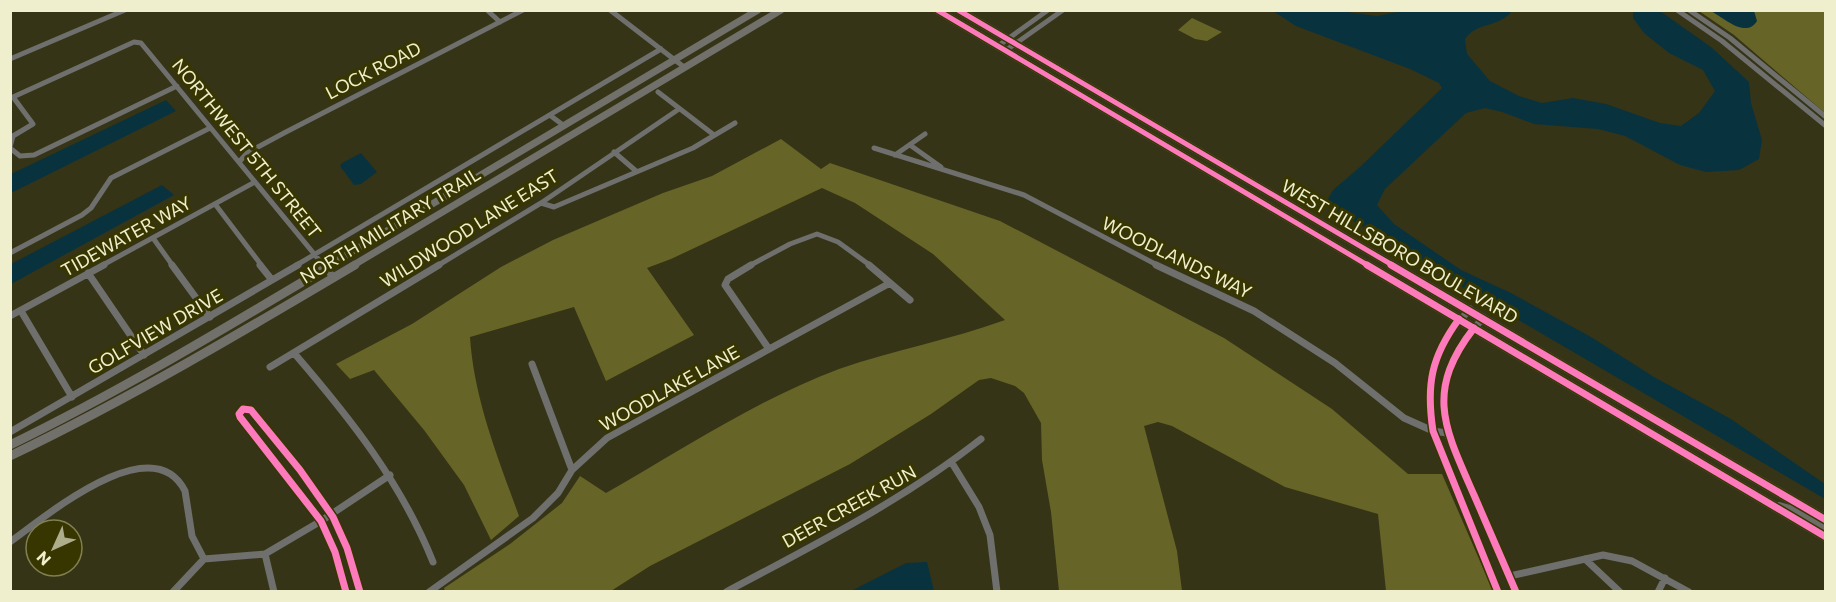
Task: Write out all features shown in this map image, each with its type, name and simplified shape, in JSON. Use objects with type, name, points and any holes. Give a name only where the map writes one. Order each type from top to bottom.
[{"type":"main road","name":"WEST HILLSBORO BOULEVARD","points":[[937,10],[1826,537]]},
{"type":"main road","name":"WEST HILLSBORO BOULEVARD","points":[[958,10],[1826,520]]},
{"type":"main road","points":[[1163,144],[1185,143]]},
{"type":"main road","points":[[1179,153],[1189,152],[1208,156]]},
{"type":"main road","points":[[1774,508],[1784,507],[1797,512],[1826,528]]},
{"type":"street","points":[[10,59],[125,10]]},
{"type":"street","points":[[487,10],[500,22]]},
{"type":"street","name":"LOCK ROAD","points":[[240,161],[247,153],[284,132],[522,10]]},
{"type":"street","points":[[610,10],[684,67]]},
{"type":"street","name":"NORTH MILITARY TRAIL","points":[[10,445],[102,399],[758,10]]},
{"type":"street","name":"NORTH MILITARY TRAIL","points":[[10,456],[146,388],[781,10]]},
{"type":"street","points":[[1001,49],[1007,39],[1048,10]]},
{"type":"street","points":[[1001,49],[1015,44],[1063,10]]},
{"type":"street","points":[[1677,10],[1722,41],[1826,126]]},
{"type":"street","points":[[1689,10],[1730,38],[1826,117]]},
{"type":"street","name":"NORTHWEST 5TH STREET","points":[[12,136],[33,124],[13,96],[134,42],[141,43],[334,278]]},
{"type":"street","name":"NORTH MILITARY TRAIL","points":[[314,254],[661,49]]},
{"type":"street","points":[[12,136],[10,147],[15,154],[22,157],[34,155],[177,86]]},
{"type":"street","points":[[658,92],[714,135]]},
{"type":"street","name":"WILDWOOD LANE EAST","points":[[270,367],[541,203],[679,109]]},
{"type":"street","points":[[551,116],[563,125]]},
{"type":"street","points":[[541,203],[554,207],[693,148],[735,123]]},
{"type":"street","points":[[10,253],[82,215],[91,208],[111,178],[210,128]]},
{"type":"street","points":[[895,155],[925,134]]},
{"type":"street","points":[[910,145],[947,171]]},
{"type":"street","name":"WOODLANDS WAY","points":[[874,148],[1024,195],[1129,252],[1254,311],[1335,363],[1404,418],[1433,431],[1447,433]]},
{"type":"street","points":[[614,152],[636,171]]},
{"type":"street","name":"TIDEWATER WAY","points":[[10,316],[255,182]]},
{"type":"street","points":[[214,204],[272,280]]},
{"type":"street","points":[[769,349],[725,285],[728,279],[808,236],[827,235],[890,282],[910,300]]},
{"type":"street","points":[[153,238],[210,317]]},
{"type":"street","name":"GOLFVIEW DRIVE","points":[[10,432],[210,317],[314,254]]},
{"type":"street","points":[[88,273],[144,355]]},
{"type":"street","name":"WOODLAKE LANE","points":[[429,591],[533,518],[558,493],[572,470],[607,438],[876,292],[890,282]]},
{"type":"street","points":[[1470,309],[1459,319],[1441,345],[1430,374],[1429,398],[1433,431],[1498,591]]},
{"type":"street","points":[[21,311],[72,397]]},
{"type":"street","points":[[1483,317],[1457,352],[1444,386],[1443,405],[1447,433],[1516,591]]},
{"type":"street","points":[[294,353],[358,427],[390,475],[426,543],[433,562]]},
{"type":"street","points":[[532,364],[572,470]]},
{"type":"street","points":[[346,591],[335,552],[321,521],[240,417],[239,414],[243,409],[251,410],[329,513],[349,551],[360,591]]},
{"type":"street","name":"DEER CREEK RUN","points":[[726,591],[886,506],[952,463],[981,439]]},
{"type":"street","points":[[952,463],[979,507],[990,535],[997,591]]},
{"type":"street","points":[[10,542],[92,486],[122,471],[143,466],[169,470],[183,485],[190,511],[194,542],[204,559]]},
{"type":"street","points":[[173,591],[204,559],[265,554],[321,521],[329,513],[390,475]]},
{"type":"street","points":[[265,554],[274,591]]},
{"type":"street","points":[[1510,576],[1603,555],[1632,561],[1689,591]]},
{"type":"street","points":[[1585,559],[1620,591]]},
{"type":"street","points":[[1658,591],[1665,578]]},
{"type":"shaded area","points":[[1699,11],[1825,11],[1825,113],[1734,35]]},
{"type":"shaded area","points":[[1192,18],[1222,32],[1207,41],[1195,39],[1178,30]]},
{"type":"shaded area","points":[[781,139],[821,169],[830,163],[1000,221],[1224,338],[1332,409],[1408,474],[1442,474],[1493,591],[1386,591],[1378,514],[1285,487],[1172,426],[1158,422],[1144,426],[1177,551],[1182,591],[1059,591],[1051,512],[1042,460],[1041,423],[1024,393],[1015,386],[991,378],[979,380],[931,414],[850,464],[650,566],[611,591],[445,591],[444,588],[510,544],[562,503],[580,476],[606,493],[720,427],[808,381],[859,362],[1005,320],[933,254],[855,203],[822,188],[647,268],[694,335],[606,381],[574,307],[470,337],[476,383],[482,406],[519,516],[491,540],[464,485],[424,430],[374,370],[350,379],[336,364],[412,324],[501,267],[553,240],[663,193],[712,176]]},
{"type":"water","points":[[1407,10],[1512,11],[1501,20],[1470,33],[1465,39],[1467,54],[1490,81],[1519,96],[1542,103],[1573,98],[1606,104],[1660,123],[1681,126],[1699,113],[1715,91],[1703,70],[1669,53],[1644,33],[1633,18],[1633,11],[1660,11],[1711,47],[1749,82],[1751,103],[1762,140],[1759,159],[1739,170],[1706,172],[1680,165],[1625,136],[1598,129],[1534,124],[1485,108],[1466,113],[1385,189],[1377,205],[1394,224],[1461,270],[1511,293],[1591,337],[1654,377],[1731,419],[1825,484],[1825,499],[1329,207],[1328,199],[1333,190],[1442,88],[1439,83],[1410,69],[1296,26],[1273,11],[1340,11],[1377,16]]},
{"type":"water","points":[[1711,11],[1754,11],[1757,21],[1752,26],[1741,28]]},
{"type":"water","points":[[166,100],[176,111],[11,193],[11,174]]},
{"type":"water","points":[[361,153],[377,172],[361,184],[354,185],[340,166]]},
{"type":"water","points":[[162,185],[174,195],[11,284],[11,264]]},
{"type":"water","points":[[927,562],[934,591],[851,591],[906,563]]},
{"type":"cycle path","points":[[937,10],[1826,537]]},
{"type":"cycle path","points":[[958,10],[1826,520]]},
{"type":"cycle path","points":[[1459,319],[1435,359],[1429,399],[1433,431],[1498,592]]},
{"type":"cycle path","points":[[1474,328],[1450,365],[1444,403],[1447,433],[1516,592]]},
{"type":"cycle path","points":[[346,592],[335,552],[321,521],[240,417],[239,414],[243,409],[251,410],[323,501],[345,541],[360,592]]}]
